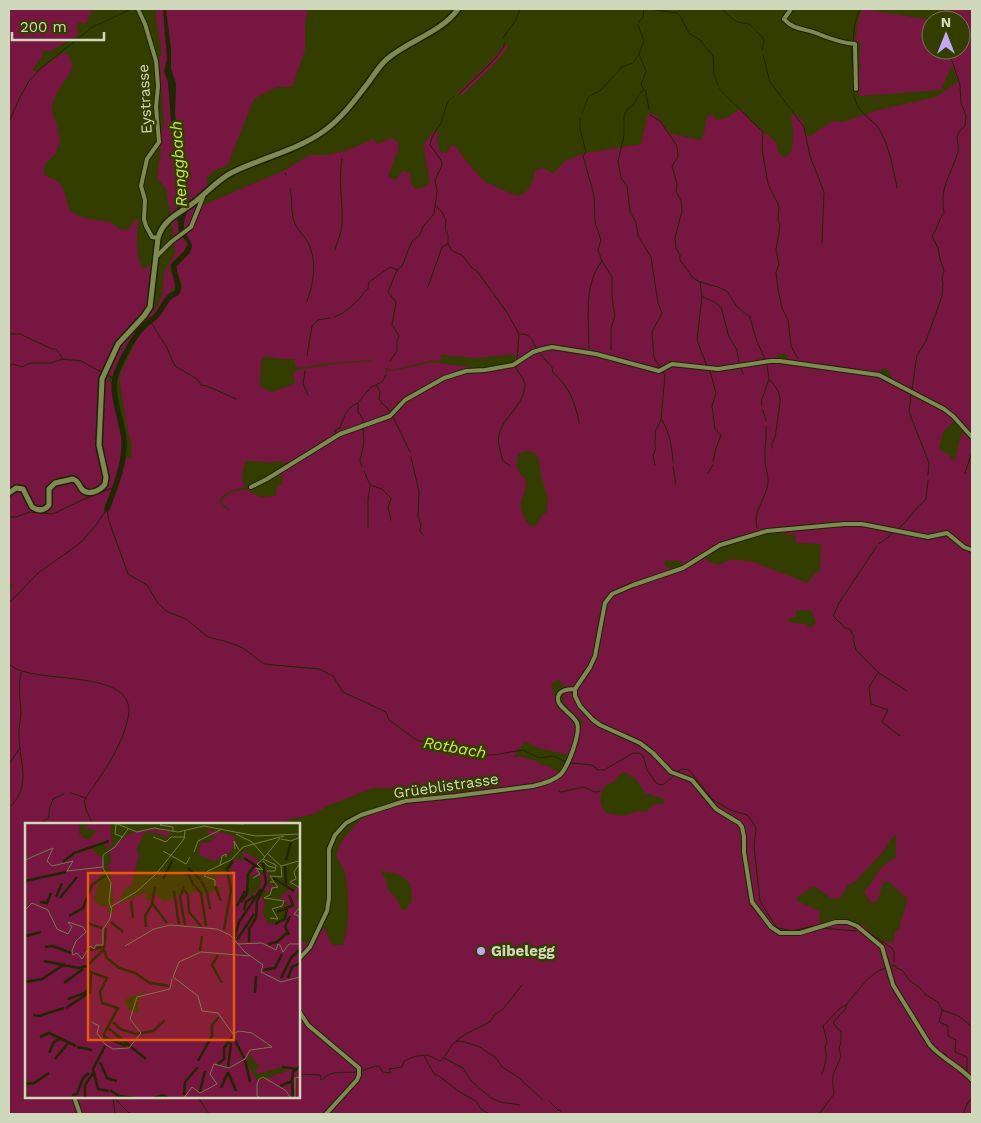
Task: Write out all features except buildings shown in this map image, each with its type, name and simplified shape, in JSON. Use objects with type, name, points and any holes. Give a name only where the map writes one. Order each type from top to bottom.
[{"type":"street","name":"Eystrasse","points":[[138,9],[145,24],[157,65],[156,118],[159,136],[157,146],[146,161],[141,186],[145,200],[144,219],[146,226],[152,237],[158,238]]},
{"type":"street","points":[[9,493],[16,488],[23,489],[30,504],[40,510],[45,509],[48,505],[49,490],[55,483],[73,479],[76,480],[83,490],[89,493],[96,492],[104,487],[106,477],[99,444],[100,393],[104,373],[118,344],[150,307],[158,238],[160,230],[165,223],[202,197],[230,174],[291,149],[325,130],[344,113],[386,60],[438,28],[458,9]]},
{"type":"street","points":[[790,9],[784,18],[791,26],[815,32],[829,39],[855,44],[856,90]]},
{"type":"street","points":[[156,257],[165,247],[191,227],[202,197]]},
{"type":"street","points":[[251,487],[340,434],[390,416],[405,400],[444,378],[466,371],[486,370],[513,365],[533,352],[552,347],[596,354],[659,370],[672,364],[718,368],[780,361],[879,375],[944,409],[972,437]]},
{"type":"street","points":[[972,550],[964,547],[948,533],[928,537],[853,523],[767,531],[720,545],[683,568],[612,594],[605,603],[595,656],[575,689],[574,696],[580,706],[600,725],[640,743],[653,753],[671,772],[692,780],[716,809],[742,827],[752,902],[771,927],[785,934],[800,933],[836,922],[852,924],[882,947],[894,985],[930,1045],[966,1073],[972,1080]]},
{"type":"street","name":"Grüeblistrasse","points":[[300,958],[310,947],[327,911],[329,898],[328,849],[335,835],[346,823],[360,815],[405,800],[455,796],[543,784],[557,777],[567,763],[573,749],[578,728],[574,717],[557,699],[559,694],[565,689],[575,689]]},
{"type":"street","points":[[300,1012],[308,1024],[354,1063],[359,1071],[357,1080],[326,1114]]},
{"type":"street","points":[[74,1098],[80,1114]]},
{"type":"shaded area","points":[[9,9],[92,9],[86,24],[79,22],[77,24],[78,35],[49,52],[43,51],[42,57],[32,70],[36,72],[62,53],[68,54],[73,66],[53,102],[52,110],[59,134],[59,145],[54,155],[44,165],[44,175],[61,185],[70,211],[84,218],[111,222],[119,229],[127,230],[138,219],[137,244],[140,263],[143,269],[152,264],[153,266],[146,312],[113,349],[101,375],[97,443],[105,480],[101,486],[92,491],[85,488],[72,477],[59,479],[49,487],[47,504],[41,508],[32,502],[24,488],[9,492]]},
{"type":"shaded area","points":[[156,9],[163,9],[167,59],[164,71],[168,82],[173,145],[179,167],[176,194],[178,211],[171,216],[166,189],[157,177],[164,122],[159,57],[162,54]]},
{"type":"shaded area","points":[[166,9],[308,9],[305,22],[305,50],[292,87],[276,87],[254,99],[227,166],[213,171],[207,178],[208,188],[189,204],[185,204],[182,195],[184,171],[177,138],[176,84],[171,69]]},
{"type":"shaded area","points":[[863,9],[921,18],[921,60],[971,60],[971,10],[937,9],[972,9],[972,436],[944,408],[892,380],[889,370],[883,368],[879,373],[867,370],[865,372],[796,363],[787,359],[786,354],[778,354],[777,361],[880,376],[944,410],[955,420],[943,432],[939,449],[949,455],[951,459],[955,460],[962,432],[972,439],[972,549],[965,546],[951,534],[944,532],[928,536],[928,538],[948,534],[963,547],[972,551],[972,1114],[9,1114],[9,594],[12,584],[9,584],[9,495],[16,489],[22,490],[32,509],[41,511],[50,506],[50,492],[56,485],[73,480],[84,493],[92,494],[98,493],[109,483],[100,446],[103,379],[123,340],[156,308],[162,296],[164,272],[175,253],[172,220],[177,217],[179,232],[188,244],[187,250],[171,263],[170,270],[176,286],[166,296],[155,315],[133,336],[117,363],[116,370],[109,378],[123,442],[123,450],[120,457],[131,458],[132,446],[120,385],[120,375],[137,339],[157,319],[167,304],[182,288],[175,267],[188,255],[192,245],[185,231],[184,221],[186,213],[199,201],[198,203],[201,206],[285,170],[309,155],[327,155],[345,151],[374,139],[377,144],[392,138],[398,142],[399,148],[388,176],[396,180],[402,171],[410,173],[411,183],[415,189],[424,187],[429,183],[429,176],[423,145],[434,131],[438,131],[437,140],[442,153],[447,153],[451,145],[454,145],[485,182],[517,196],[528,190],[535,171],[544,169],[553,174],[565,161],[581,154],[641,144],[648,113],[656,115],[671,134],[701,140],[704,135],[707,117],[713,115],[717,120],[729,117],[739,109],[776,142],[778,152],[783,157],[792,151],[793,130],[791,115],[794,113],[803,121],[807,135],[810,137],[834,121],[843,122],[875,111],[936,97],[958,82],[952,66],[941,90],[860,96],[857,89],[857,69],[861,69],[859,60],[861,41],[855,43],[859,17]],"holes":[[[515,354],[515,364],[513,366],[493,370],[464,372],[446,378],[407,400],[390,417],[341,435],[275,475],[282,476],[283,485],[277,485],[276,496],[260,497],[246,489],[232,492],[222,499],[222,503],[229,511],[220,501],[222,496],[231,491],[245,487],[242,474],[246,461],[267,463],[279,461],[290,464],[336,435],[368,424],[369,420],[373,421],[389,416],[402,401],[443,378],[474,369],[433,362],[392,371],[385,370],[386,368],[392,370],[433,360],[440,361],[441,355],[477,358]],[[265,356],[294,359],[296,367],[299,368],[330,363],[372,360],[298,370],[293,372],[295,382],[272,392],[260,386],[261,361]],[[527,451],[535,453],[539,459],[541,475],[548,499],[547,512],[541,516],[537,526],[529,525],[521,511],[526,480],[517,466],[517,458],[518,454]],[[863,523],[910,534],[855,524],[775,531],[795,535],[796,543],[821,544],[820,572],[815,573],[808,583],[753,562],[732,559],[719,565],[704,558],[673,574],[653,579],[679,569],[667,568],[664,563],[666,560],[680,561],[684,567],[717,546],[749,535],[800,526]],[[796,610],[811,610],[816,622],[814,626],[807,627],[807,624],[790,623],[788,618],[785,618],[796,617]],[[559,679],[564,687],[563,703],[583,722],[566,770],[557,778],[536,787],[441,798],[441,796],[463,793],[467,790],[472,793],[532,786],[553,778],[559,773],[549,766],[541,765],[536,761],[520,756],[513,758],[525,741],[538,748],[569,755],[577,728],[572,717],[559,707],[555,698],[551,684]],[[624,772],[635,778],[645,793],[665,801],[662,804],[655,804],[645,812],[638,811],[623,816],[606,813],[601,802],[602,792],[606,785],[614,782]],[[896,835],[896,857],[882,868],[864,892],[872,904],[878,900],[883,883],[888,881],[907,898],[900,928],[895,932],[894,941],[881,940],[862,924],[838,924],[824,928],[819,920],[820,911],[797,901],[796,898],[812,887],[815,887],[831,898],[839,899],[848,885],[855,882],[882,853],[893,836]],[[380,871],[399,874],[410,883],[412,900],[405,911],[388,890],[386,879]]]},
{"type":"shaded area","points":[[505,44],[508,46],[507,48],[492,66],[463,94],[457,94],[488,64]]},
{"type":"water","points":[[163,9],[166,9],[171,49],[171,69],[176,84],[177,138],[184,171],[182,195],[185,204],[189,204],[184,222],[184,230],[192,245],[188,255],[184,253],[187,250],[188,244],[179,232],[177,217],[176,194],[179,171],[173,145],[168,82],[164,71],[167,59]]},
{"type":"waterway","points":[[9,122],[29,81],[39,70],[91,28],[131,9]]},
{"type":"waterway","points":[[503,38],[516,20],[520,9]]},
{"type":"waterway","points":[[639,22],[643,17],[644,9]]},
{"type":"waterway","points":[[649,9],[677,13],[680,16],[689,33],[700,40],[713,56],[714,74],[718,85]]},
{"type":"waterway","points":[[722,9],[731,18],[750,25],[762,36],[764,42],[762,50]]},
{"type":"waterway","points":[[853,42],[855,23],[860,9]]},
{"type":"waterway","points":[[638,25],[644,41],[639,54],[646,71],[641,85],[646,92],[649,110]]},
{"type":"waterway","points":[[459,94],[492,62],[504,47],[504,43]]},
{"type":"waterway","points":[[852,46],[855,101],[860,110],[877,126],[885,140],[897,188]]},
{"type":"waterway","points":[[582,113],[589,96],[601,90],[622,67],[633,63],[639,54]]},
{"type":"waterway","points":[[763,55],[770,82],[804,127],[810,156],[824,192],[822,243]]},
{"type":"waterway","points":[[912,389],[917,355],[926,341],[942,296],[944,271],[938,248],[932,236],[944,213],[944,189],[958,151],[957,137],[965,126],[966,116],[961,103],[960,85],[952,60]]},
{"type":"waterway","points":[[719,89],[763,132],[762,149],[768,184],[779,206],[778,220],[780,226],[776,250],[779,264],[776,272],[778,289],[782,308],[788,320],[791,346],[798,359]]},
{"type":"waterway","points":[[644,90],[639,94],[634,104],[626,111],[624,116],[624,136],[618,161],[621,178],[627,186],[630,212],[636,222],[638,236],[651,257],[658,303],[662,313],[652,332],[654,358],[660,367]]},
{"type":"waterway","points":[[390,361],[397,351],[399,336],[392,325],[396,302],[388,292],[397,270],[402,266],[412,241],[419,236],[424,225],[434,214],[437,191],[435,180],[442,165],[441,160],[430,145],[432,137],[441,123],[446,106],[450,99],[455,96]]},
{"type":"waterway","points":[[650,115],[660,121],[677,146],[678,157],[672,166],[677,184],[676,191],[681,201],[682,211],[675,238],[680,260],[693,278],[727,291],[737,307],[750,317],[756,339],[765,359]]},
{"type":"waterway","points":[[580,118],[580,129],[586,152],[583,156],[594,195],[595,222],[601,240],[598,250],[602,261],[612,277],[612,298],[615,316],[611,328],[611,350]]},
{"type":"waterway","points":[[335,250],[342,226],[340,175],[342,159]]},
{"type":"waterway","points":[[290,189],[293,220],[296,227],[307,240],[313,256],[313,279],[307,301]]},
{"type":"waterway","points":[[435,205],[442,212],[446,221],[445,229],[448,235],[448,244],[452,251],[462,255],[472,268],[477,271],[508,314],[519,334],[517,360]]},
{"type":"waterway","points":[[428,287],[442,247],[448,244]]},
{"type":"waterway","name":"Renggbach","points":[[107,509],[119,474],[124,447],[123,431],[114,392],[115,378],[123,357],[136,335],[156,316],[168,299],[177,293],[178,286],[174,265],[187,252],[189,247]]},
{"type":"waterway","points":[[589,348],[588,303],[592,281],[602,261]]},
{"type":"waterway","points":[[334,317],[359,299],[368,289],[369,282],[390,267],[397,270]]},
{"type":"waterway","points":[[700,282],[702,297],[697,340],[707,366]]},
{"type":"waterway","points":[[703,297],[721,307],[729,337],[737,350],[739,362]]},
{"type":"waterway","points":[[307,356],[312,326],[318,320],[330,318]]},
{"type":"waterway","points":[[150,321],[166,346],[175,366],[197,379],[201,385],[236,399]]},
{"type":"waterway","points":[[9,334],[20,334],[52,349],[56,349],[63,359],[81,361],[103,373]]},
{"type":"waterway","points":[[520,334],[529,336],[536,348]]},
{"type":"waterway","points":[[539,353],[552,367],[553,373],[567,389],[576,409],[579,423]]},
{"type":"waterway","points":[[9,366],[13,364],[22,367],[30,363],[51,363],[63,359]]},
{"type":"waterway","points":[[762,405],[761,402],[769,379],[767,365]]},
{"type":"waterway","points":[[510,466],[503,461],[499,434],[504,423],[521,400],[525,387],[516,366]]},
{"type":"waterway","points":[[741,368],[743,374]]},
{"type":"waterway","points":[[305,371],[303,383],[308,395]]},
{"type":"waterway","points":[[710,371],[716,393],[712,406],[715,429],[721,435],[713,461]]},
{"type":"waterway","points":[[655,465],[653,456],[656,448],[655,432],[661,420],[665,375],[663,372]]},
{"type":"waterway","points":[[107,375],[115,379]]},
{"type":"waterway","points":[[363,423],[363,419],[358,412],[358,403],[371,387],[382,382],[386,375]]},
{"type":"waterway","points":[[769,379],[780,395],[772,448]]},
{"type":"waterway","points":[[376,385],[380,391],[379,399],[390,412]]},
{"type":"waterway","points":[[911,395],[909,412],[929,463],[928,475]]},
{"type":"waterway","points":[[335,433],[335,430],[340,428],[348,410],[358,403]]},
{"type":"waterway","points":[[763,410],[766,421]]},
{"type":"waterway","points":[[393,417],[410,452]]},
{"type":"waterway","points":[[662,420],[670,440],[673,463]]},
{"type":"waterway","points":[[757,528],[758,509],[766,492],[768,480],[765,463],[766,426]]},
{"type":"waterway","points":[[362,467],[360,461],[364,443],[363,429]]},
{"type":"waterway","points":[[965,473],[972,452]]},
{"type":"waterway","points":[[411,457],[419,492],[418,517],[421,524],[420,531],[423,535]]},
{"type":"waterway","points":[[708,473],[713,465]]},
{"type":"waterway","points":[[673,467],[676,484]]},
{"type":"waterway","points":[[364,471],[370,485],[382,489],[391,498],[388,508],[391,520]]},
{"type":"waterway","points":[[898,529],[926,499],[928,480]]},
{"type":"waterway","points":[[368,527],[370,486]]},
{"type":"waterway","points":[[9,517],[16,517],[30,512],[53,514],[115,487]]},
{"type":"waterway","name":"Rotbach","points":[[107,509],[109,521],[128,574],[147,585],[157,602],[166,611],[186,619],[208,637],[243,648],[264,664],[319,669],[333,676],[343,692],[386,712],[389,720],[418,741],[444,742],[456,749],[485,755],[523,750],[539,758],[554,756],[566,762]]},
{"type":"waterway","name":"Renggbach","points":[[9,603],[38,573],[79,544],[106,510]]},
{"type":"waterway","points":[[879,544],[892,534]]},
{"type":"waterway","points":[[877,546],[839,603],[833,616],[845,628],[850,629],[854,637],[856,650],[879,673],[907,691]]},
{"type":"waterway","name":"Renggbach","points":[[9,664],[21,671],[38,675],[101,684],[117,690],[127,701],[128,718],[125,730],[115,753],[84,801],[92,823]]},
{"type":"waterway","points":[[9,808],[16,800],[23,783],[19,735],[21,711],[19,687],[21,672]]},
{"type":"waterway","points":[[878,673],[869,687],[871,704],[888,710],[882,722],[900,736]]},
{"type":"waterway","points":[[9,764],[20,748]]},
{"type":"waterway","name":"Rotbach","points":[[570,763],[592,765],[598,770],[604,770],[633,753],[639,753],[643,756],[647,770],[657,784],[663,785],[674,775]]},
{"type":"waterway","name":"Rotbach","points":[[677,772],[682,769],[689,770],[712,799],[730,810],[747,815],[752,821],[756,828],[754,846],[760,901],[774,924],[778,928],[792,931],[817,927]]},
{"type":"waterway","points":[[559,791],[584,787],[595,792],[600,791]]},
{"type":"waterway","points":[[71,793],[86,798]]},
{"type":"waterway","points":[[42,823],[49,818],[49,810],[53,799],[64,794]]},
{"type":"waterway","name":"Rotbach","points":[[821,928],[856,931]]},
{"type":"waterway","name":"Rotbach","points":[[865,930],[892,948],[894,962]]},
{"type":"waterway","name":"Rotbach","points":[[889,967],[895,965],[896,968],[902,970],[910,981],[926,995],[938,1002],[942,1010],[959,1016],[972,1027]]},
{"type":"waterway","points":[[819,1114],[834,1094],[833,1074],[841,1057],[839,1048],[841,1032],[833,1023],[864,983],[875,973],[886,968]]},
{"type":"waterway","points":[[361,1071],[379,1066],[383,1072],[391,1073],[389,1069],[402,1067],[404,1061],[416,1056],[428,1055],[440,1061],[459,1039],[491,1021],[494,1015],[503,1009],[522,985]]},
{"type":"waterway","points":[[822,1074],[826,1060],[825,1047],[827,1042],[823,1026],[840,1008],[846,1005]]},
{"type":"waterway","points":[[942,1011],[939,1022],[948,1026],[948,1036],[956,1040],[955,1052],[967,1057],[967,1072]]},
{"type":"waterway","points":[[456,1041],[480,1047],[496,1058],[502,1067],[518,1077],[542,1099]]},
{"type":"waterway","points":[[424,1056],[434,1074],[476,1101],[481,1109],[489,1114]]},
{"type":"waterway","points":[[444,1058],[463,1068],[471,1081],[491,1098],[500,1102],[520,1105]]},
{"type":"waterway","points":[[300,1074],[320,1075],[321,1080],[327,1075],[334,1073],[357,1072]]},
{"type":"waterway","name":"Renggbach","points":[[113,1098],[115,1114]]},
{"type":"waterway","points":[[114,1098],[129,1113],[134,1114]]},
{"type":"waterway","points":[[199,1098],[209,1114]]},
{"type":"waterway","points":[[963,1114],[972,1098]]},
{"type":"waterway","points":[[549,1101],[561,1111]]},
{"type":"place","name":"Gibelegg","points":[[481,951]]}]
